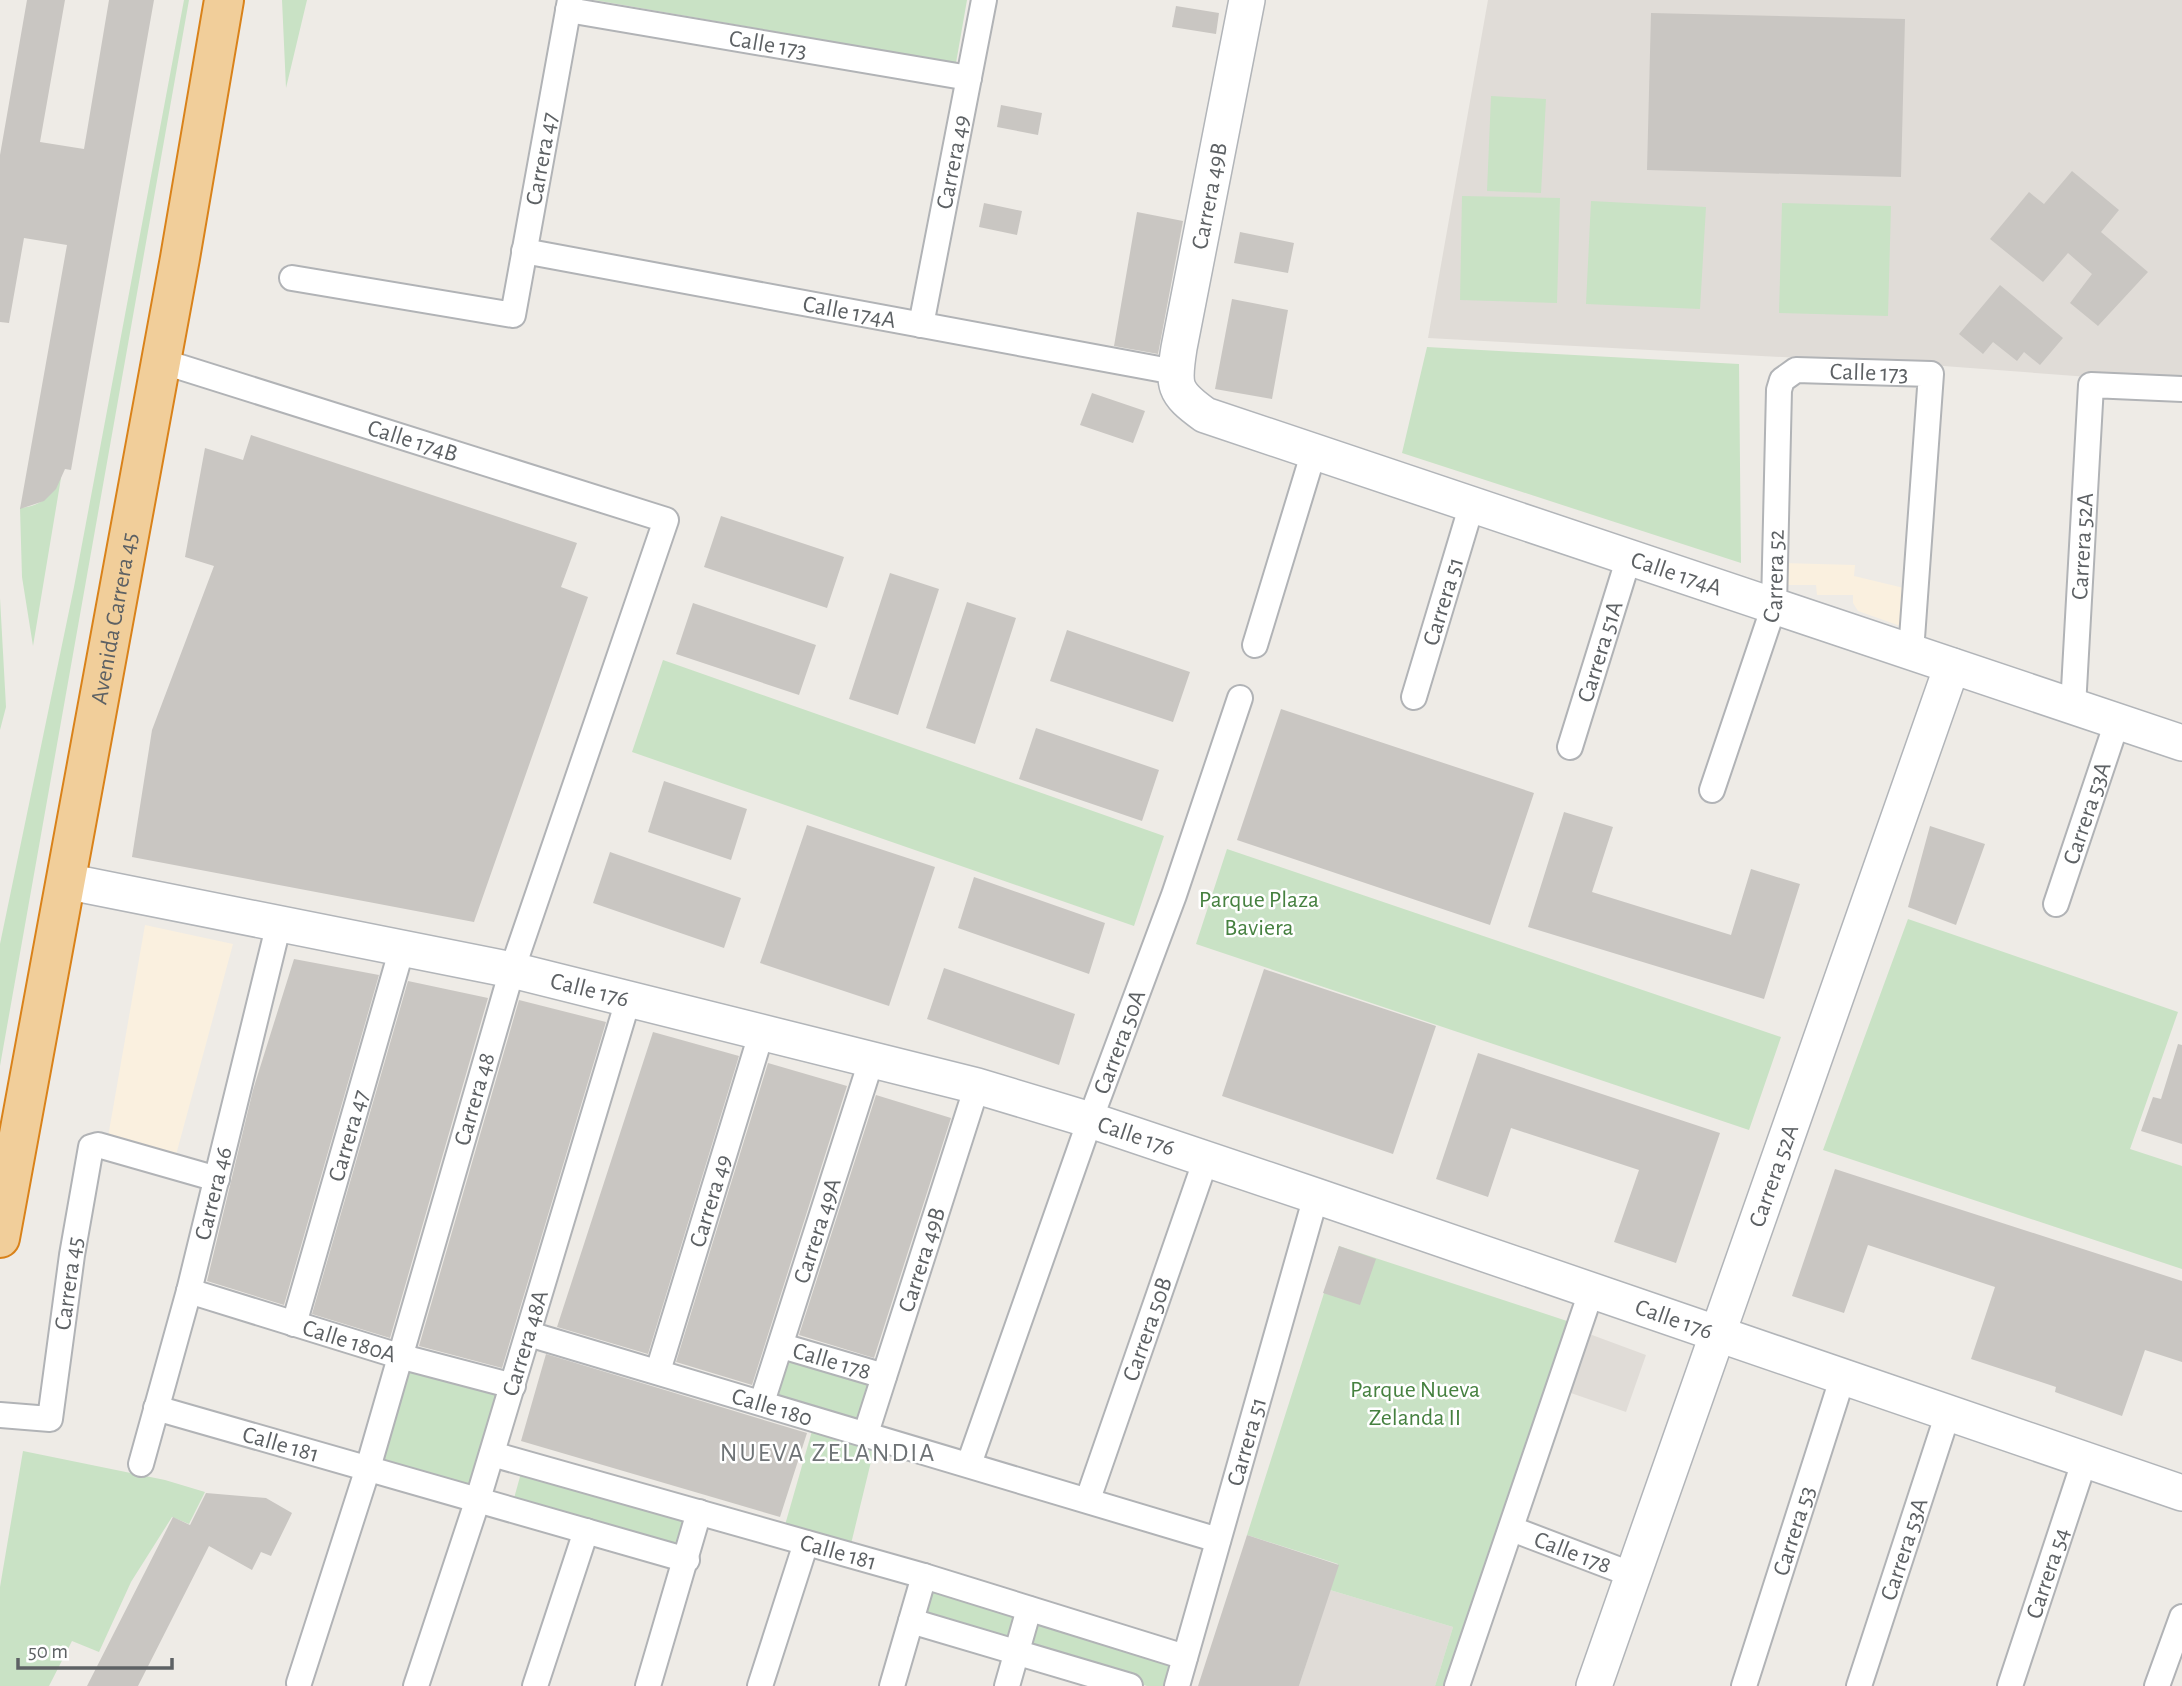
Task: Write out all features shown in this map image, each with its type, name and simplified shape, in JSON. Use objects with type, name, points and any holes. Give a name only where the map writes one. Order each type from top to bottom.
[{"type":"highway","name":"Avenida Carrera 45","points":[[0,1237],[161,361],[224,0]]},
{"type":"street","name":"Carrera 49","points":[[921,325],[984,0]]},
{"type":"street","name":"Carrera 49B","points":[[1177,382],[1247,0]]},
{"type":"street","name":"Calle 173","points":[[569,5],[969,78]]},
{"type":"street","name":"Carrera 47","points":[[292,278],[513,315],[569,5]]},
{"type":"street","name":"Calle 174A","points":[[524,251],[921,325],[1177,382],[1205,415],[2182,743]]},
{"type":"street","name":"Calle 174B","points":[[161,361],[666,520]]},
{"type":"street","name":"Calle 173","points":[[1806,371],[1931,374],[1912,652]]},
{"type":"street","name":"Carrera 52","points":[[1712,790],[1774,606],[1779,390],[1788,374],[1806,371]]},
{"type":"street","name":"Carrera 52A","points":[[2073,707],[2091,385],[2182,389]]},
{"type":"street","points":[[1255,645],[1314,451]]},
{"type":"street","name":"Carrera 51","points":[[1414,697],[1472,505]]},
{"type":"street","name":"Carrera 48","points":[[299,1683],[368,1468],[512,970],[666,520]]},
{"type":"street","name":"Carrera 51A","points":[[1570,747],[1629,557]]},
{"type":"street","name":"Carrera 52A","points":[[1594,1686],[1952,666]]},
{"type":"street","name":"Carrera 50A","points":[[970,1464],[1090,1121],[1174,895],[1240,698]]},
{"type":"street","name":"Carrera 53A","points":[[2056,904],[2117,722]]},
{"type":"street","name":"Calle 176","points":[[65,881],[512,970],[872,1058],[977,1087],[1090,1121],[1316,1196],[2182,1493]]},
{"type":"street","name":"Carrera 46","points":[[141,1464],[189,1291],[279,923]]},
{"type":"street","name":"Carrera 47","points":[[294,1324],[402,948]]},
{"type":"street","name":"Carrera 48A","points":[[416,1686],[478,1500],[629,997]]},
{"type":"street","name":"Carrera 49","points":[[658,1371],[762,1031]]},
{"type":"street","name":"Carrera 49A","points":[[762,1402],[872,1058]]},
{"type":"street","name":"Carrera 49B","points":[[866,1433],[977,1087]]},
{"type":"street","name":"Carrera 45","points":[[0,1415],[50,1419],[72,1255],[91,1147],[98,1145],[217,1179]]},
{"type":"street","name":"Carrera 50B","points":[[1088,1499],[1206,1159]]},
{"type":"street","name":"Carrera 51","points":[[1177,1686],[1316,1196]]},
{"type":"street","points":[[1457,1686],[1592,1289]]},
{"type":"street","name":"Calle 180A","points":[[189,1291],[399,1356],[513,1386]]},
{"type":"street","name":"Calle 180","points":[[529,1334],[1218,1540]]},
{"type":"street","name":"Calle 178","points":[[782,1346],[884,1376]]},
{"type":"street","name":"Carrera 53","points":[[1744,1686],[1843,1376]]},
{"type":"street","name":"Calle 181","points":[[156,1408],[687,1560]]},
{"type":"street","name":"Carrera 53A","points":[[1859,1686],[1948,1413]]},
{"type":"street","name":"Calle 181","points":[[492,1454],[924,1576],[1185,1657]]},
{"type":"street","name":"Carrera 54","points":[[2010,1686],[2085,1460]]},
{"type":"street","points":[[648,1686],[699,1512]]},
{"type":"street","name":"Calle 178","points":[[1511,1529],[1633,1574]]},
{"type":"street","points":[[535,1686],[586,1531]]},
{"type":"street","points":[[760,1686],[806,1543]]},
{"type":"street","points":[[892,1686],[924,1576]]},
{"type":"street","points":[[1007,1686],[1029,1609]]},
{"type":"street","points":[[2157,1686],[2182,1617]]},
{"type":"street","points":[[911,1621],[1121,1685]]},
{"type":"shaded area","points":[[1488,0],[2182,0],[2182,384],[1930,365],[1428,338]]},
{"type":"shaded area","points":[[1782,563],[1855,565],[1854,576],[1908,589],[1906,628],[1858,611],[1853,603],[1853,595],[1817,595],[1816,585],[1785,585]]},
{"type":"shaded area","points":[[145,925],[233,944],[176,1155],[108,1137]]},
{"type":"shaded area","points":[[1584,1332],[1646,1355],[1626,1412],[1565,1391]]},
{"type":"shaded area","points":[[1330,1590],[1453,1627],[1435,1686],[1299,1686]]},
{"type":"green space","points":[[184,0],[189,0],[0,1066],[0,944],[74,587]]},
{"type":"green space","points":[[282,0],[307,0],[286,88]]},
{"type":"green space","points":[[594,0],[967,0],[956,63]]},
{"type":"green space","points":[[1491,96],[1546,99],[1541,193],[1487,191]]},
{"type":"green space","points":[[1462,196],[1560,198],[1557,303],[1460,300]]},
{"type":"green space","points":[[1591,201],[1706,207],[1700,309],[1586,304]]},
{"type":"green space","points":[[1782,203],[1891,206],[1888,316],[1779,313]]},
{"type":"green space","points":[[1427,347],[1739,364],[1741,563],[1402,453]]},
{"type":"green space","points":[[62,472],[33,646],[22,577],[20,508],[36,504],[47,497]]},
{"type":"green space","points":[[0,598],[6,707],[0,730]]},
{"type":"green space","name":"Parque Plaza Baviera","points":[[663,660],[1164,836],[1134,926],[632,752]]},
{"type":"green space","name":"Parque Plaza Baviera","points":[[1227,849],[1781,1037],[1749,1130],[1196,944]]},
{"type":"green space","points":[[1908,919],[2178,1012],[2130,1149],[2182,1166],[2182,1269],[1823,1150]]},
{"type":"green space","name":"Parque Nueva Zelanda II","points":[[1339,1246],[1567,1321],[1452,1686],[1435,1686],[1453,1627],[1330,1590],[1338,1564],[1247,1535]]},
{"type":"green space","points":[[788,1355],[877,1382],[862,1427],[774,1401]]},
{"type":"green space","points":[[403,1366],[499,1393],[469,1487],[375,1462]]},
{"type":"green space","points":[[814,1424],[876,1441],[851,1544],[785,1525]]},
{"type":"green space","points":[[23,1451],[165,1480],[205,1492],[189,1524],[172,1517],[131,1582],[99,1652],[72,1641],[49,1686],[0,1686],[0,1587]]},
{"type":"green space","points":[[521,1473],[685,1518],[677,1547],[513,1502]]},
{"type":"green space","points":[[933,1589],[1016,1614],[1008,1640],[925,1615]]},
{"type":"green space","points":[[1034,1619],[1179,1662],[1172,1686],[1147,1686],[1025,1650]]},
{"type":"building","points":[[27,0],[65,0],[40,142],[84,149],[109,0],[154,0],[71,470],[65,469],[56,489],[44,501],[20,509],[67,245],[24,238],[9,323],[0,322],[0,155]]},
{"type":"building","points":[[1176,6],[1219,13],[1216,34],[1172,27]]},
{"type":"building","points":[[1651,13],[1905,19],[1901,177],[1647,170]]},
{"type":"building","points":[[1001,105],[1042,113],[1038,135],[997,127]]},
{"type":"building","points":[[2072,171],[2119,210],[2101,232],[2148,272],[2098,326],[2070,303],[2092,274],[2068,253],[2043,282],[1990,239],[2029,192],[2044,204]]},
{"type":"building","points":[[984,203],[1022,211],[1017,235],[979,227]]},
{"type":"building","points":[[1137,212],[1183,221],[1158,354],[1114,346]]},
{"type":"building","points":[[1240,232],[1294,243],[1288,273],[1234,263]]},
{"type":"building","points":[[2000,285],[2063,338],[2040,365],[2024,352],[2017,361],[1993,342],[1983,354],[1959,334]]},
{"type":"building","points":[[1232,299],[1288,310],[1272,399],[1215,389]]},
{"type":"building","points":[[1092,393],[1145,411],[1133,443],[1080,425]]},
{"type":"building","points":[[251,435],[577,543],[561,587],[588,597],[474,922],[132,857],[152,730],[214,566],[185,557],[205,448],[243,460]]},
{"type":"building","points":[[721,516],[844,557],[827,608],[704,567]]},
{"type":"building","points":[[890,573],[939,589],[898,715],[849,699]]},
{"type":"building","points":[[967,602],[1016,618],[975,744],[926,728]]},
{"type":"building","points":[[693,603],[816,645],[799,695],[676,654]]},
{"type":"building","points":[[1067,630],[1190,672],[1173,722],[1050,681]]},
{"type":"building","points":[[1281,709],[1534,793],[1490,925],[1237,840]]},
{"type":"building","points":[[1036,728],[1159,770],[1142,821],[1019,779]]},
{"type":"building","points":[[664,781],[747,809],[731,860],[648,832]]},
{"type":"building","points":[[1564,812],[1613,827],[1592,892],[1731,935],[1751,869],[1800,884],[1764,999],[1528,927]]},
{"type":"building","points":[[807,825],[935,867],[889,1006],[760,963]]},
{"type":"building","points":[[1930,826],[1985,844],[1956,925],[1908,907]]},
{"type":"building","points":[[610,852],[741,898],[724,948],[593,903]]},
{"type":"building","points":[[974,877],[1105,923],[1089,974],[958,928]]},
{"type":"building","points":[[294,959],[379,975],[284,1305],[207,1281],[253,1090]]},
{"type":"building","points":[[944,968],[1075,1014],[1059,1065],[927,1019]]},
{"type":"building","points":[[1264,969],[1436,1026],[1393,1154],[1222,1096]]},
{"type":"building","points":[[408,981],[488,998],[390,1338],[312,1314]]},
{"type":"building","points":[[519,1000],[606,1022],[502,1368],[419,1346]]},
{"type":"building","points":[[653,1032],[739,1056],[648,1354],[557,1327]]},
{"type":"building","points":[[2178,1044],[2182,1045],[2182,1144],[2141,1131],[2153,1097],[2161,1099]]},
{"type":"building","points":[[1478,1053],[1720,1133],[1676,1263],[1614,1242],[1639,1170],[1511,1128],[1488,1197],[1436,1179]]},
{"type":"building","points":[[768,1063],[847,1086],[752,1385],[676,1362]]},
{"type":"building","points":[[876,1095],[951,1118],[874,1358],[799,1335]]},
{"type":"building","points":[[1835,1169],[2182,1281],[2182,1362],[2145,1350],[2122,1416],[2055,1392],[2056,1387],[1971,1359],[1995,1287],[1868,1245],[1844,1313],[1792,1296]]},
{"type":"building","points":[[1339,1246],[1376,1259],[1360,1305],[1323,1293]]},
{"type":"building","points":[[546,1354],[807,1433],[780,1517],[521,1441]]},
{"type":"building","points":[[206,1493],[266,1498],[292,1513],[271,1556],[261,1552],[252,1570],[209,1546],[138,1686],[87,1686],[173,1517],[190,1525]]},
{"type":"building","points":[[1247,1535],[1339,1565],[1299,1686],[1198,1686]]},
{"type":"district","name":"NUEVA ZELANDIA","points":[[828,1452]]}]
